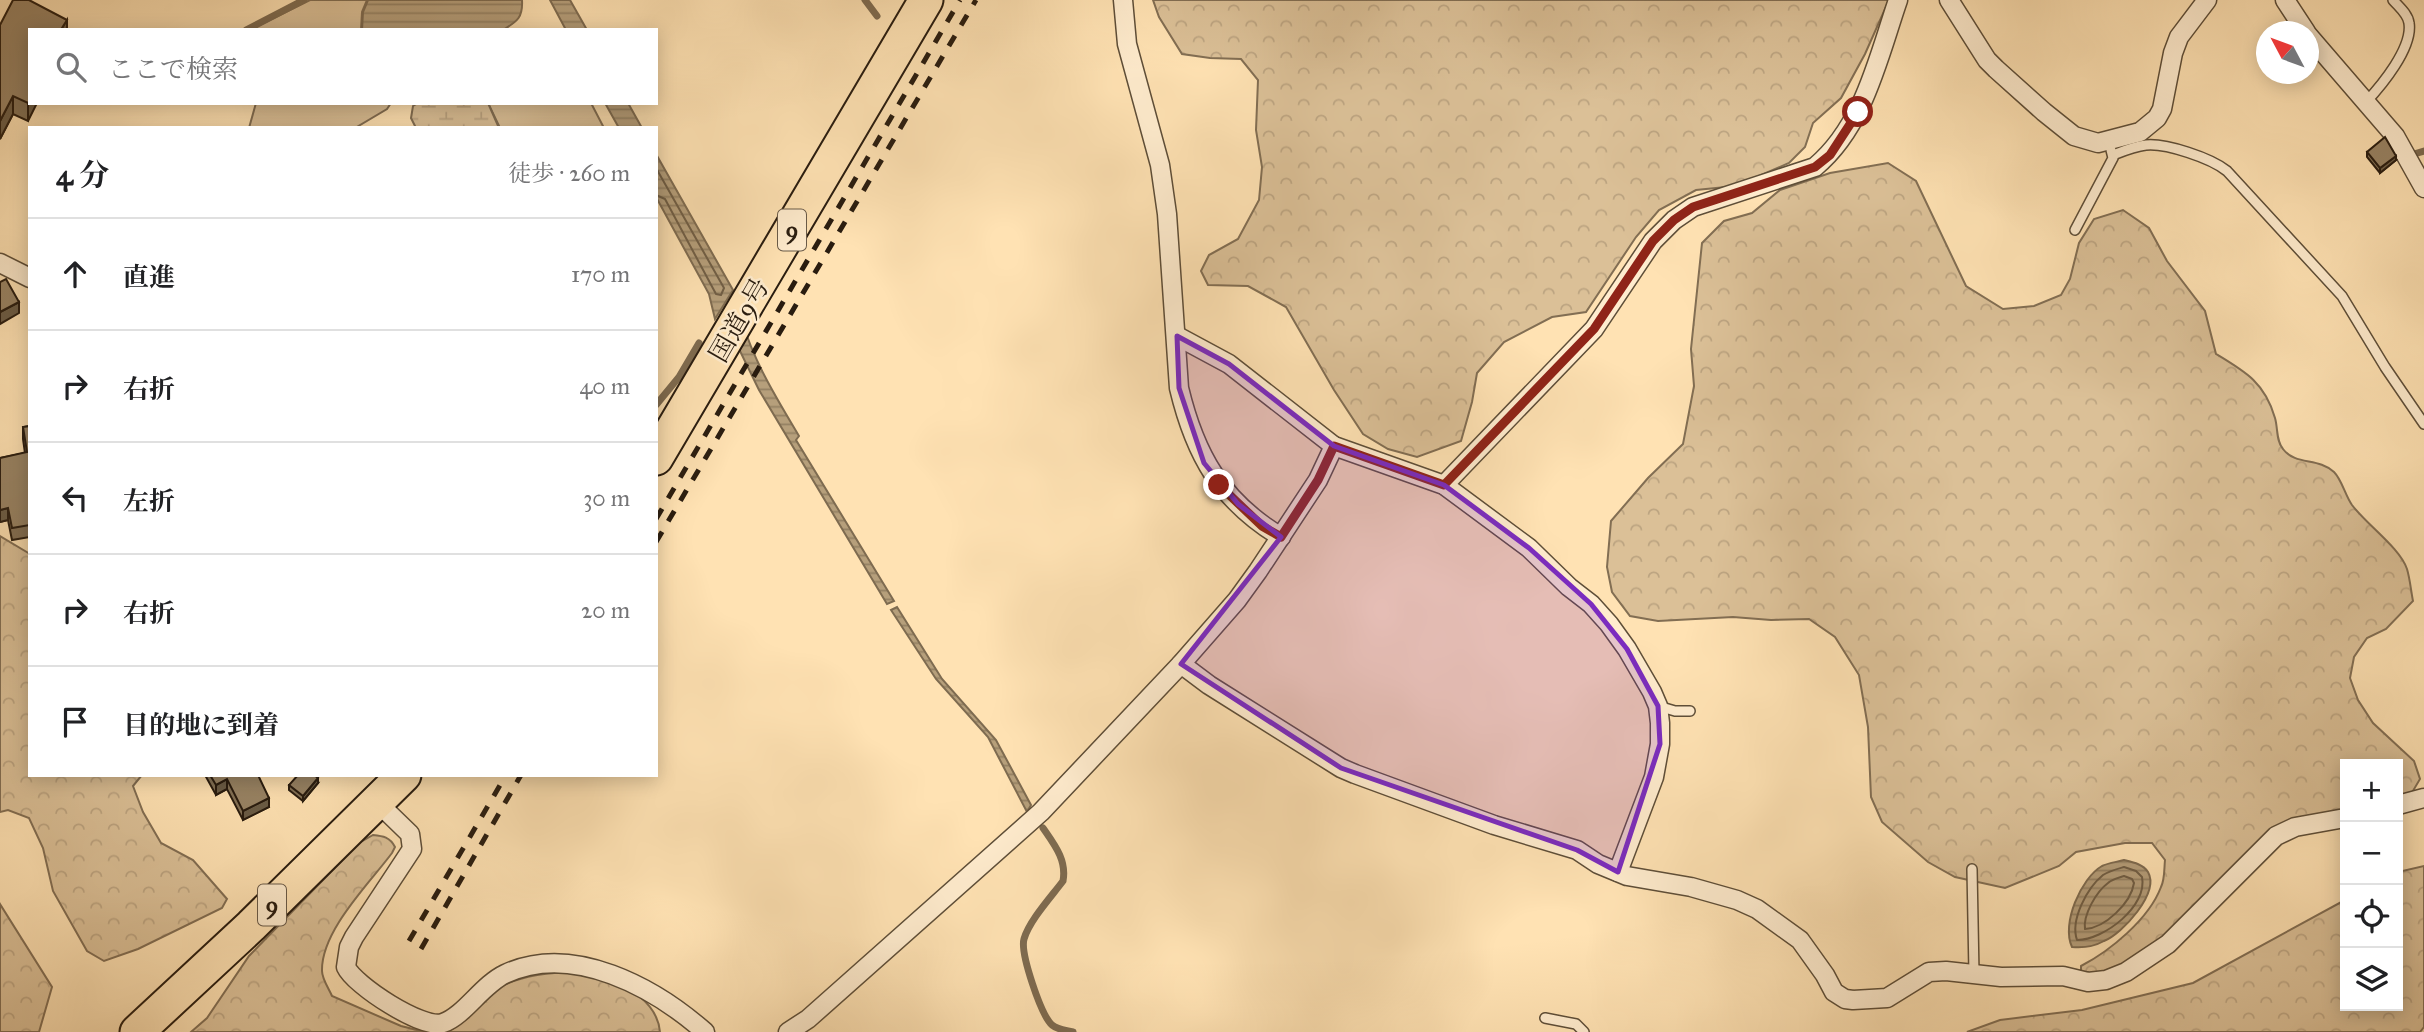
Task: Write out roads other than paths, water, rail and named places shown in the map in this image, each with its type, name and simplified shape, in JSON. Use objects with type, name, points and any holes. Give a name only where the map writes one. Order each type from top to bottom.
[{"type":"highway","name":"国道9号","points":[[658,455],[926,0]]},
{"type":"highway","name":"9","points":[[137,1032],[251,926],[402,777]]},
{"type":"street","points":[[1123,0],[1133,73],[1160,166],[1167,215],[1180,388],[1194,438],[1219,485],[1262,526],[1281,537]]},
{"type":"street","points":[[1444,485],[1594,329],[1653,241],[1674,220],[1693,207],[1815,167],[1830,155],[1858,112],[1898,0]]},
{"type":"street","points":[[1949,0],[1987,60],[2034,104],[2074,136],[2110,148],[2140,132],[2157,118],[2162,109],[2173,53],[2179,37],[2207,0]]},
{"type":"street","points":[[2285,0],[2299,21]]},
{"type":"street","points":[[2319,47],[2395,136],[2424,188]]},
{"type":"street","points":[[0,263],[28,277]]},
{"type":"street","points":[[1177,336],[1229,364],[1334,446],[1444,485],[1529,548],[1569,587],[1591,604],[1628,649],[1658,706],[1660,744],[1654,777],[1618,872]]},
{"type":"street","points":[[788,1032],[807,1019],[1041,812],[1181,663],[1237,600],[1318,480],[1334,446]]},
{"type":"street","points":[[1181,663],[1209,685],[1341,768],[1494,825],[1577,850],[1598,864],[1618,872],[1713,892],[1757,909],[1800,940],[1835,992],[1845,999],[1871,1001],[1887,998],[1929,972],[1946,971],[2001,978],[2063,976],[2088,982],[2106,980],[2126,972],[2168,944],[2276,836],[2295,827],[2340,819]]},
{"type":"street","points":[[2403,804],[2424,799]]},
{"type":"street","points":[[377,802],[410,835],[412,849],[349,947],[346,967],[358,984],[420,1021],[441,1024],[451,1019],[483,989],[506,974],[544,964],[588,967],[625,980],[655,996],[705,1032]]},
{"type":"lane","points":[[2366,102],[2395,67],[2409,30],[2407,16],[2393,0]]},
{"type":"lane","points":[[2075,230],[2110,148],[2158,145],[2214,162],[2227,171],[2342,296],[2385,368],[2424,424]]},
{"type":"lane","points":[[1658,706],[1675,711],[1690,711]]},
{"type":"lane","points":[[1972,869],[1974,974]]},
{"type":"lane","points":[[1545,1018],[1576,1024],[1584,1032]]},
{"type":"water","points":[[368,0],[522,0],[522,11],[518,18],[506,28],[362,28],[363,12]]},
{"type":"water","points":[[550,0],[570,0],[586,28],[565,28]]},
{"type":"water","points":[[606,105],[629,105],[641,126],[618,126]]},
{"type":"water","points":[[658,158],[733,290],[715,319],[709,294],[658,201]]},
{"type":"water","points":[[742,321],[760,366],[799,436],[796,440],[894,601],[887,604],[759,390],[740,351],[731,340]]},
{"type":"water","points":[[897,607],[942,679],[996,740],[1031,805],[1027,812],[988,737],[936,679],[891,610]]},
{"type":"water","points":[[2124,860],[2140,865],[2148,872],[2149,891],[2144,901],[2129,922],[2112,937],[2085,947],[2072,947],[2069,926],[2080,891],[2102,866]]},
{"type":"waterway","points":[[250,28],[304,0]]},
{"type":"waterway","points":[[865,0],[877,16]]},
{"type":"waterway","points":[[2414,154],[2424,151]]},
{"type":"waterway","points":[[658,403],[679,377],[699,343]]},
{"type":"waterway","points":[[1043,828],[1061,859],[1063,881],[1035,917],[1027,932],[1024,939],[1025,957],[1047,1019],[1057,1028],[1073,1032]]},
{"type":"railway","points":[[658,516],[960,0]]},
{"type":"railway","points":[[658,539],[976,0]]},
{"type":"railway","points":[[409,941],[505,777]]},
{"type":"railway","points":[[421,949],[520,777]]}]
